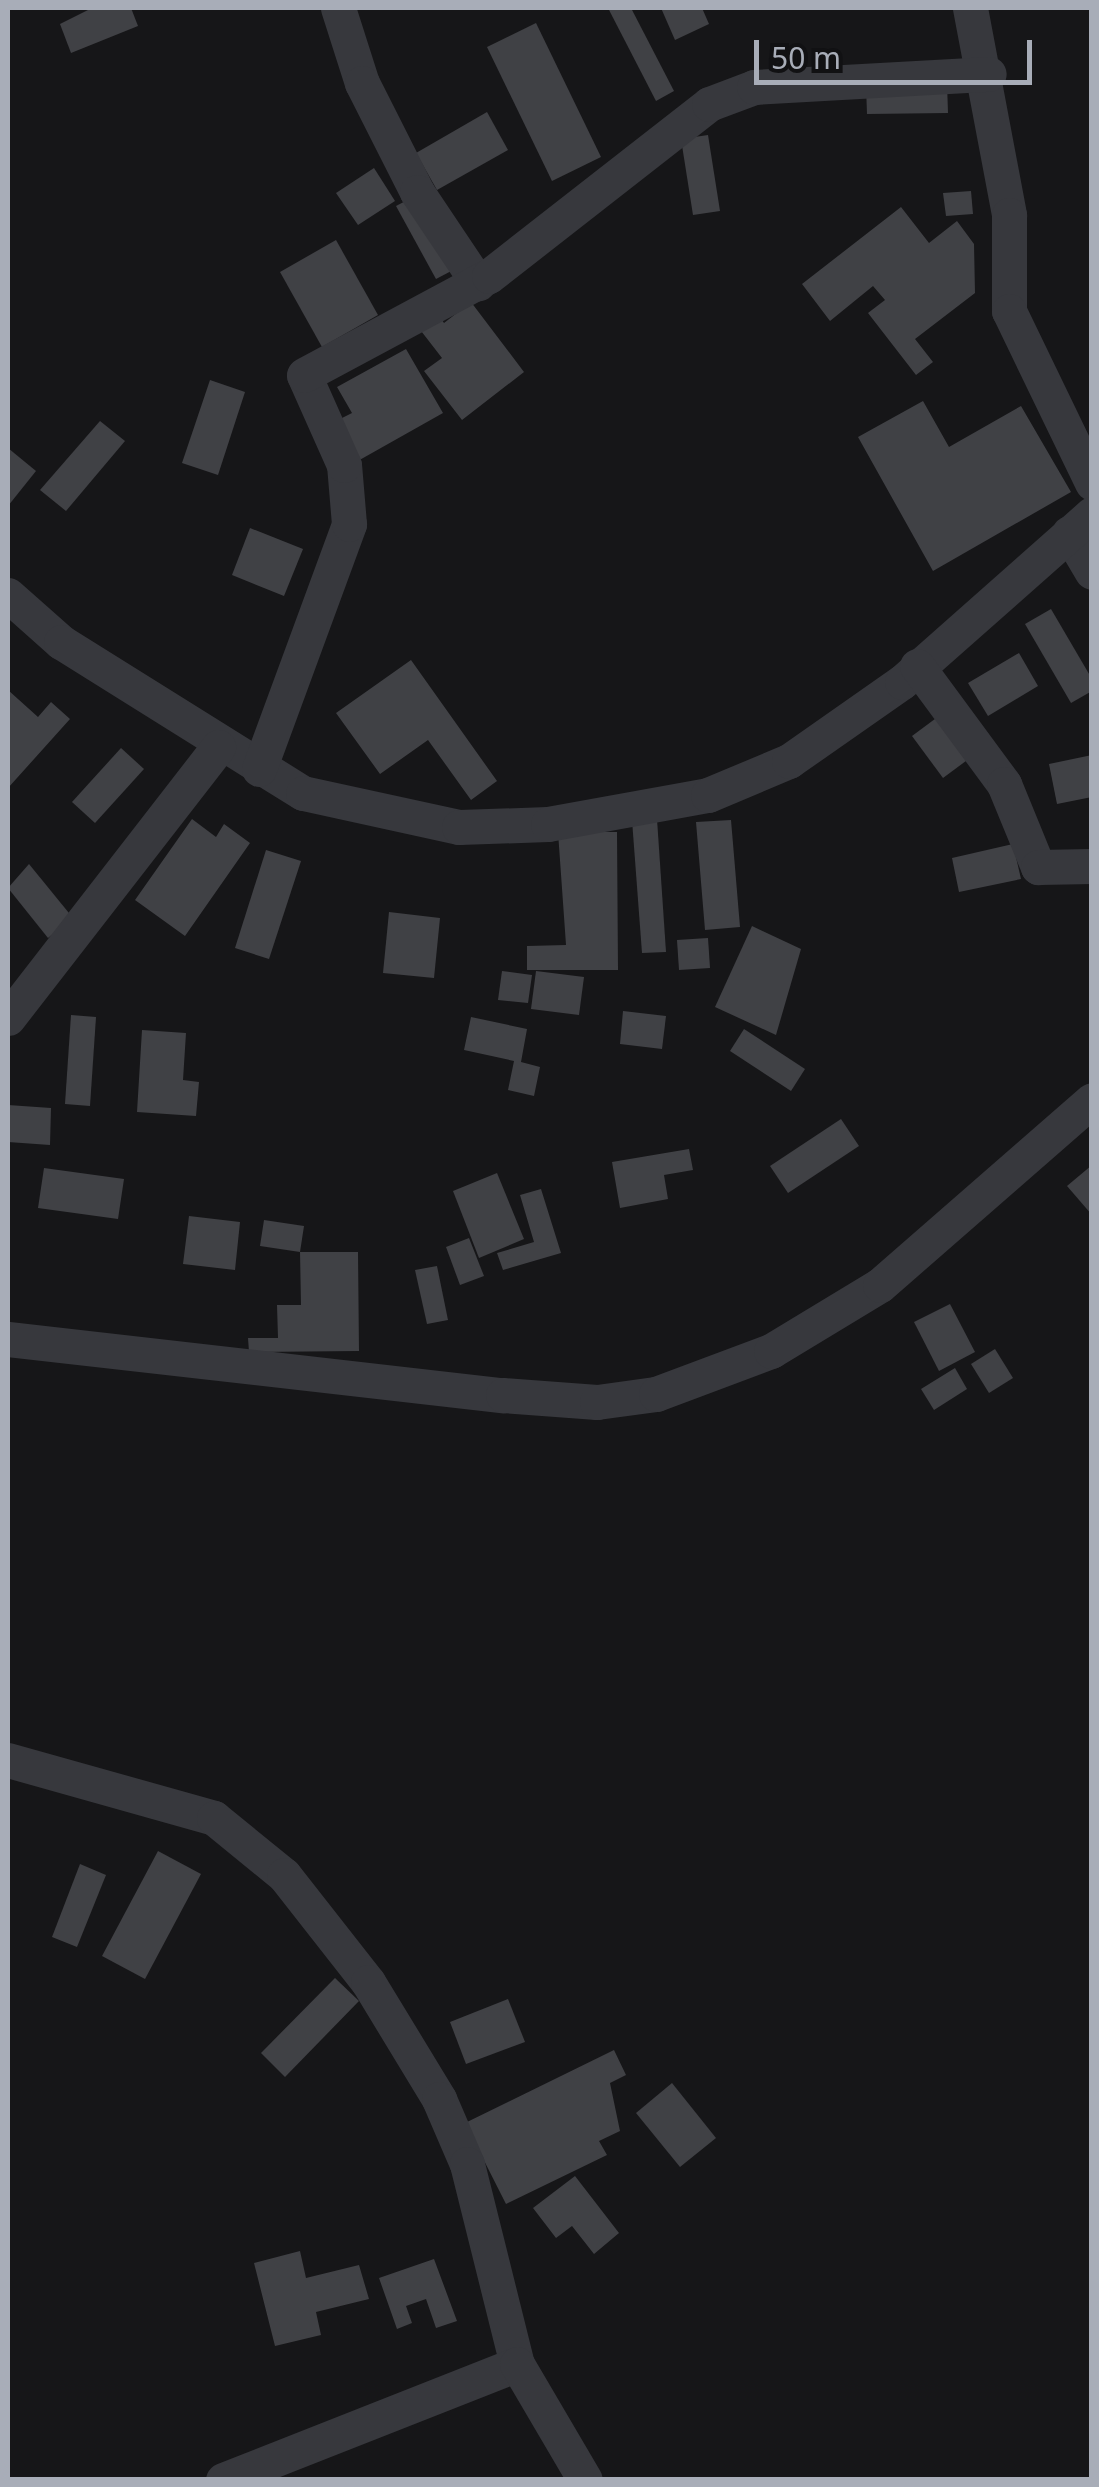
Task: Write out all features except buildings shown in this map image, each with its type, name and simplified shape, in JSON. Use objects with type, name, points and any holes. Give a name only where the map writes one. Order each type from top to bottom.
[{"type":"street","points":[[338,8],[362,83],[416,192],[478,283]]},
{"type":"street","points":[[970,8],[990,74],[1010,216],[1008,311],[1092,483]]},
{"type":"street","points":[[258,769],[348,524],[344,465],[304,374],[478,283],[709,104],[754,87],[990,74]]},
{"type":"street","points":[[8,594],[61,642],[218,748],[258,769],[370,814],[459,827],[548,824],[752,780],[917,666],[1080,523],[1092,572]]},
{"type":"street","points":[[917,666],[1004,784],[1038,867],[1092,866]]},
{"type":"street","points":[[8,1018],[218,748]]},
{"type":"street","points":[[8,1339],[503,1395],[597,1402],[656,1394],[771,1351],[880,1285],[1092,1100]]},
{"type":"street","points":[[8,1760],[214,1818],[284,1875],[368,1982],[439,2099],[468,2164],[517,2364],[585,2480]]},
{"type":"street","points":[[223,2480],[517,2364]]}]
